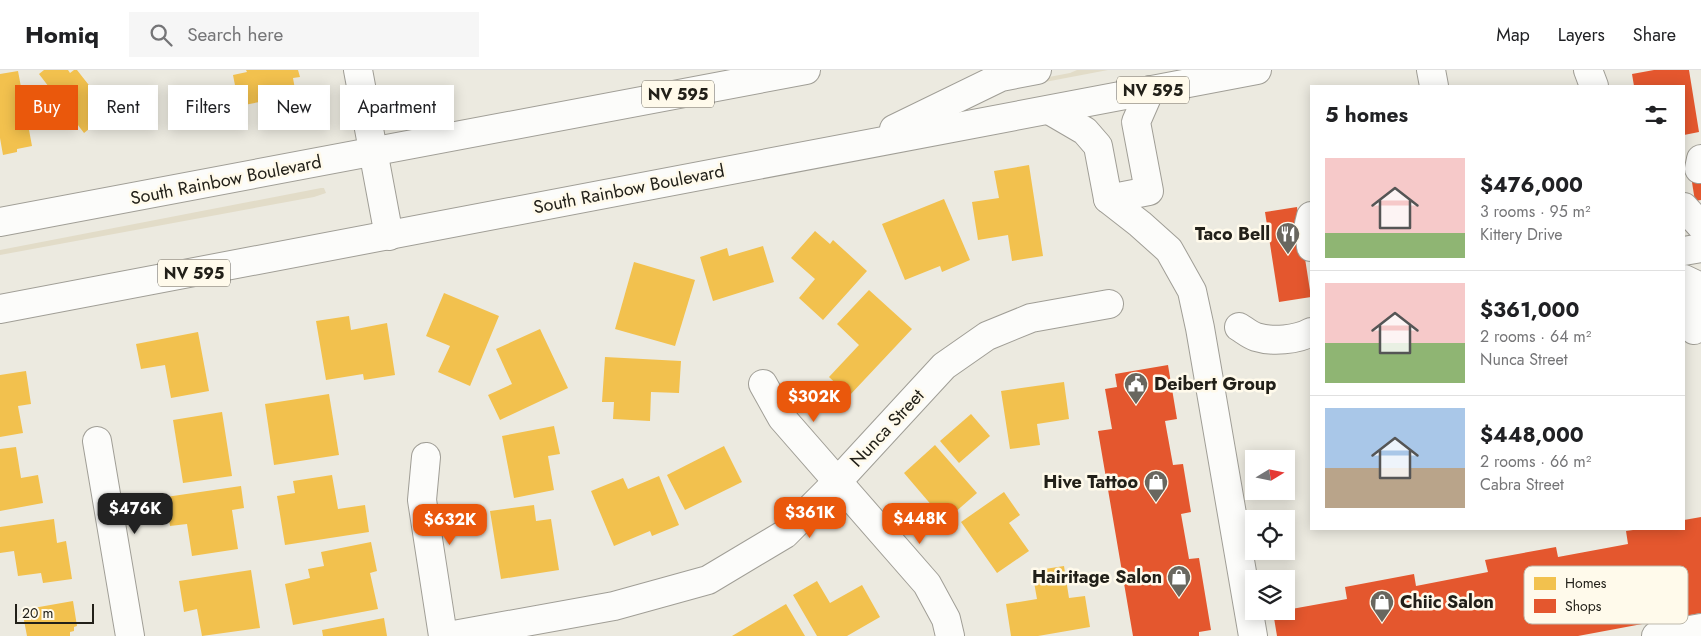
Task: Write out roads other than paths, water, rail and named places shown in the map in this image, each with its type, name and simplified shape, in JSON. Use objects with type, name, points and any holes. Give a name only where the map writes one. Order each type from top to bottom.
[{"type":"main road","points":[[358,70],[389,236]]},
{"type":"main road","name":"South Rainbow Boulevard","points":[[0,222],[806,70]]},
{"type":"main road","points":[[859,145],[1001,78],[1037,70]]},
{"type":"main road","name":"South Rainbow Boulevard","points":[[0,309],[1258,70]]},
{"type":"main road","points":[[1431,70],[1434,85]]},
{"type":"main road","points":[[1108,199],[1149,190],[1136,122],[1150,90]]},
{"type":"main road","points":[[1049,110],[1085,131],[1098,146],[1108,199],[1140,224],[1168,250],[1192,291],[1253,636]]},
{"type":"main road","points":[[1685,208],[1701,226]]},
{"type":"main road","points":[[1310,220],[1310,236]]},
{"type":"main road","points":[[1685,251],[1701,248]]},
{"type":"main road","points":[[1685,280],[1697,310]]},
{"type":"main road","name":"Nunca Street","points":[[448,636],[614,606],[708,580],[784,534],[837,482],[944,366],[987,336],[1031,318],[1109,304]]},
{"type":"main road","points":[[1239,327],[1256,337],[1272,339],[1293,338],[1310,333]]},
{"type":"main road","points":[[763,384],[782,418],[927,584],[946,619],[950,636]]},
{"type":"main road","points":[[97,441],[130,636]]},
{"type":"main road","points":[[426,457],[422,500],[443,636]]},
{"type":"main road","points":[[1656,636],[1701,628]]},
{"type":"place","name":"Taco Bell","points":[[1288,255]]},
{"type":"place","name":"Deibert Group","points":[[1136,405]]},
{"type":"place","name":"Hive Tattoo","points":[[1156,503]]},
{"type":"place","name":"Hairitage Salon","points":[[1179,598]]},
{"type":"place","name":"Chiic Salon","points":[[1382,623]]}]
